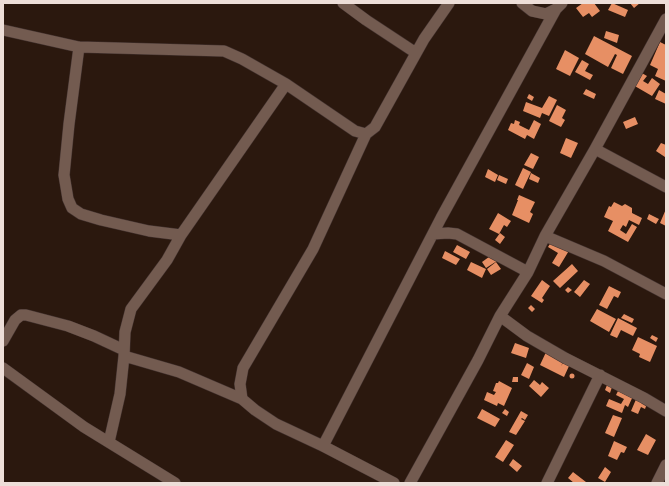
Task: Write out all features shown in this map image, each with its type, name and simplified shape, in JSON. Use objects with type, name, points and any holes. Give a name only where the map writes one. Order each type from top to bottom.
[{"type":"street","points":[[343,3],[416,53]]},
{"type":"street","points":[[242,399],[240,384],[243,368],[312,249],[366,134],[374,127],[424,39],[449,3]]},
{"type":"street","points":[[522,3],[532,11],[546,14],[559,6]]},
{"type":"street","points":[[323,446],[433,234],[559,6]]},
{"type":"street","points":[[410,483],[478,360],[500,316],[528,272],[545,236],[595,149],[666,19]]},
{"type":"street","points":[[3,30],[79,47],[224,51],[242,59],[286,84],[355,131],[366,134]]},
{"type":"street","points":[[79,47],[64,175],[68,199],[72,208],[82,214],[101,220],[148,231],[181,235]]},
{"type":"street","points":[[109,442],[120,394],[125,332],[131,309],[167,260],[181,235],[286,84]]},
{"type":"street","points":[[595,149],[666,187]]},
{"type":"street","points":[[433,234],[457,234],[528,272]]},
{"type":"street","points":[[545,236],[604,261],[666,294]]},
{"type":"street","points":[[3,341],[15,320],[22,315],[68,326],[94,336],[124,353],[179,372],[242,399],[276,424],[323,446],[394,483]]},
{"type":"street","points":[[500,316],[527,336],[565,358],[644,398],[666,411]]},
{"type":"street","points":[[3,368],[84,427],[175,483]]},
{"type":"street","points":[[547,483],[600,375]]},
{"type":"street","points":[[657,483],[666,465]]},
{"type":"building","points":[[583,3],[594,3],[600,11],[592,17],[589,13],[583,17],[576,8]]},
{"type":"building","points":[[612,3],[628,10],[625,17],[608,10]]},
{"type":"building","points":[[630,3],[640,3],[634,8]]},
{"type":"building","points":[[606,31],[619,35],[617,43],[604,38]]},
{"type":"building","points":[[594,36],[632,56],[623,74],[611,68],[617,55],[615,54],[608,67],[585,54]]},
{"type":"building","points":[[660,42],[666,45],[666,81],[655,76],[658,69],[650,65]]},
{"type":"building","points":[[565,50],[579,58],[570,76],[556,69]]},
{"type":"building","points":[[582,60],[589,64],[585,71],[593,75],[590,80],[575,72]]},
{"type":"building","points":[[640,72],[647,76],[643,81],[648,84],[652,78],[660,84],[652,96],[633,85]]},
{"type":"building","points":[[586,89],[596,94],[594,99],[583,94]]},
{"type":"building","points":[[659,90],[666,94],[666,104],[655,99]]},
{"type":"building","points":[[529,94],[534,97],[532,101],[527,98]]},
{"type":"building","points":[[549,96],[557,100],[549,116],[542,113],[540,118],[523,111],[526,102],[542,108]]},
{"type":"building","points":[[557,105],[566,110],[562,118],[565,120],[561,127],[549,121]]},
{"type":"building","points":[[635,117],[638,124],[626,129],[623,122]]},
{"type":"building","points":[[515,120],[520,122],[519,125],[529,130],[534,120],[541,124],[534,139],[527,135],[525,139],[508,130],[511,123],[514,124]]},
{"type":"building","points":[[566,138],[578,143],[571,158],[560,153]]},
{"type":"building","points":[[661,143],[666,145],[665,157],[656,151]]},
{"type":"building","points":[[531,153],[539,157],[533,169],[524,165]]},
{"type":"building","points":[[523,168],[531,172],[523,189],[515,185]]},
{"type":"building","points":[[488,169],[498,175],[495,182],[485,177]]},
{"type":"building","points":[[531,173],[540,178],[538,183],[529,179]]},
{"type":"building","points":[[499,175],[508,179],[506,184],[497,180]]},
{"type":"building","points":[[519,195],[535,202],[530,212],[533,214],[529,223],[512,215]]},
{"type":"building","points":[[614,202],[622,206],[625,204],[632,208],[632,213],[642,218],[639,225],[629,220],[626,227],[623,225],[620,230],[626,234],[632,224],[637,227],[628,242],[608,231],[613,221],[604,217],[609,206],[611,207]]},
{"type":"building","points":[[666,209],[666,226],[660,223]]},
{"type":"building","points":[[498,213],[511,221],[507,227],[504,225],[499,234],[489,229]]},
{"type":"building","points":[[649,214],[659,219],[656,224],[647,219]]},
{"type":"building","points":[[500,233],[505,237],[500,244],[495,240]]},
{"type":"building","points":[[553,239],[570,249],[559,267],[552,263],[558,253],[548,247]]},
{"type":"building","points":[[457,245],[470,252],[466,259],[453,252]]},
{"type":"building","points":[[445,251],[460,259],[456,265],[442,258]]},
{"type":"building","points":[[493,254],[497,261],[486,268],[482,262]]},
{"type":"building","points":[[471,262],[486,269],[482,278],[467,270]]},
{"type":"building","points":[[496,262],[501,269],[491,275],[487,269]]},
{"type":"building","points":[[572,264],[578,271],[560,288],[553,281]]},
{"type":"building","points":[[542,280],[550,286],[542,298],[544,300],[542,303],[531,296]]},
{"type":"building","points":[[584,280],[590,284],[580,297],[574,292]]},
{"type":"building","points":[[609,286],[621,292],[618,298],[614,296],[607,309],[599,305]]},
{"type":"building","points":[[568,287],[572,290],[568,293],[565,290]]},
{"type":"building","points":[[531,305],[535,309],[532,312],[528,308]]},
{"type":"building","points":[[597,309],[616,319],[609,332],[590,321]]},
{"type":"building","points":[[624,314],[634,319],[632,323],[621,318]]},
{"type":"building","points":[[618,318],[637,328],[633,336],[621,330],[617,338],[610,335]]},
{"type":"building","points":[[652,335],[658,338],[656,342],[650,338]]},
{"type":"building","points":[[638,337],[657,346],[650,362],[639,357],[640,354],[632,350]]},
{"type":"building","points":[[515,343],[529,348],[526,358],[511,353]]},
{"type":"building","points":[[547,350],[564,360],[561,366],[563,363],[569,366],[564,377],[540,365]]},
{"type":"building","points":[[527,363],[534,367],[529,379],[521,375]]},
{"type":"building","points":[[570,374],[574,374],[574,378],[570,378]]},
{"type":"building","points":[[513,377],[518,377],[518,382],[512,382]]},
{"type":"building","points":[[534,380],[540,385],[542,382],[549,388],[541,397],[529,386]]},
{"type":"building","points":[[499,381],[512,388],[504,406],[498,403],[497,406],[484,400],[487,392],[494,395],[496,392],[493,391],[496,383]]},
{"type":"building","points":[[607,385],[612,387],[610,393],[605,390]]},
{"type":"building","points":[[620,387],[634,394],[628,407],[625,405],[622,413],[606,406],[609,399],[621,404],[624,399],[616,395]]},
{"type":"building","points":[[637,397],[648,401],[645,409],[641,407],[638,414],[631,411]]},
{"type":"building","points":[[482,409],[500,419],[495,427],[477,418]]},
{"type":"building","points":[[505,409],[509,412],[507,416],[502,413]]},
{"type":"building","points":[[521,411],[528,415],[525,420],[522,418],[521,419],[525,421],[516,435],[509,432]]},
{"type":"building","points":[[613,415],[622,418],[614,437],[605,433]]},
{"type":"building","points":[[646,434],[656,440],[648,455],[637,450]]},
{"type":"building","points":[[506,440],[514,445],[503,462],[495,457]]},
{"type":"building","points":[[614,441],[627,447],[624,453],[621,452],[617,460],[608,456]]},
{"type":"building","points":[[513,459],[522,466],[517,472],[509,465]]},
{"type":"building","points":[[605,467],[611,472],[605,482],[598,478]]},
{"type":"building","points":[[573,472],[586,482],[574,483],[568,478]]}]
